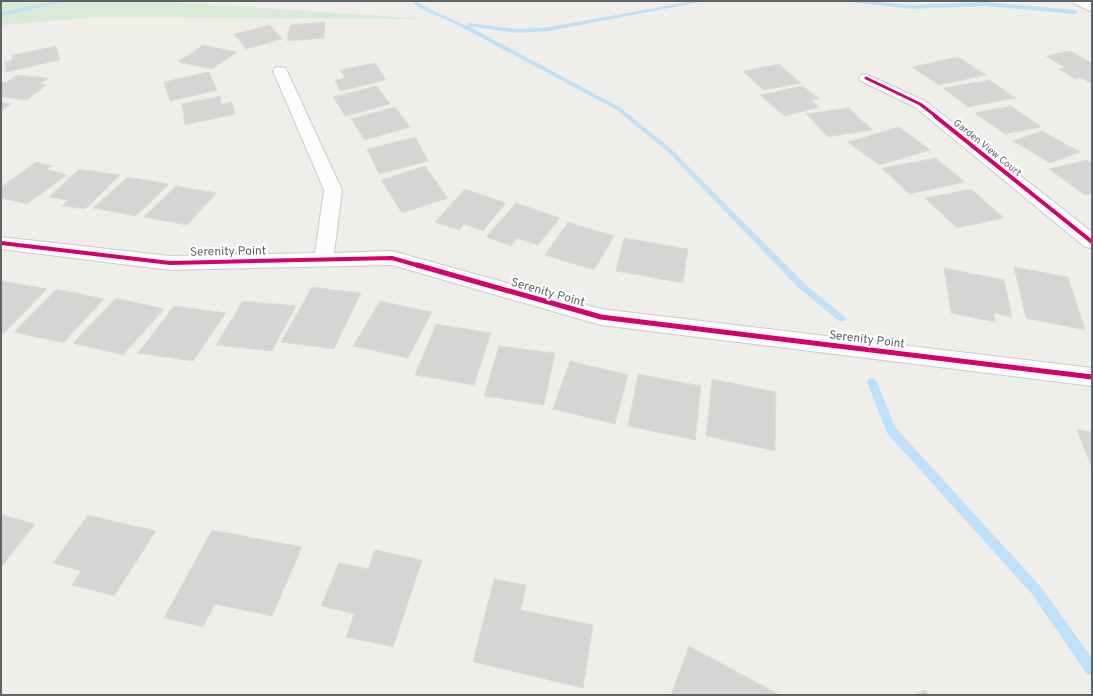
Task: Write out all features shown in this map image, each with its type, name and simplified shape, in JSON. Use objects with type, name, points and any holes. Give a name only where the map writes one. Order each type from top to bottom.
[{"type":"street","points":[[1079,1],[1092,8]]},
{"type":"street","points":[[280,71],[333,190],[324,259]]},
{"type":"street","name":"Garden View Court","points":[[866,78],[920,104],[1092,242]]},
{"type":"street","name":"Serenity Point","points":[[1,243],[170,263],[392,258],[601,317],[1092,377]]},
{"type":"green space","points":[[1,1],[155,1],[427,19],[97,17],[1,25]]},
{"type":"building","points":[[325,22],[324,38],[287,41],[290,25]]},
{"type":"building","points":[[270,25],[282,39],[246,49],[234,34]]},
{"type":"building","points":[[203,45],[237,52],[212,69],[178,62]]},
{"type":"building","points":[[56,46],[60,60],[6,72],[5,62],[12,60],[12,55]]},
{"type":"building","points":[[1070,51],[1092,63],[1092,84],[1082,78],[1075,79],[1059,69],[1066,68],[1046,56]]},
{"type":"building","points":[[958,57],[986,75],[939,85],[912,67]]},
{"type":"building","points":[[375,63],[386,80],[340,91],[335,80],[345,78],[340,70]]},
{"type":"building","points":[[779,64],[801,83],[763,90],[743,71]]},
{"type":"building","points":[[209,72],[217,90],[170,101],[164,82]]},
{"type":"building","points":[[16,75],[48,78],[40,84],[46,85],[27,100],[1,97],[1,82],[6,83]]},
{"type":"building","points":[[989,80],[1016,98],[968,107],[943,88]]},
{"type":"building","points":[[377,86],[390,104],[345,116],[333,97]]},
{"type":"building","points":[[803,86],[819,99],[811,100],[819,107],[784,116],[760,95]]},
{"type":"building","points":[[220,96],[221,104],[232,102],[235,114],[185,125],[182,104]]},
{"type":"building","points":[[1,102],[11,104],[1,111]]},
{"type":"building","points":[[1011,106],[1041,127],[1005,134],[975,113]]},
{"type":"building","points":[[395,107],[410,127],[365,140],[351,119]]},
{"type":"building","points":[[849,108],[872,130],[828,137],[806,114]]},
{"type":"building","points":[[899,127],[930,150],[879,165],[848,142]]},
{"type":"building","points":[[1042,131],[1080,152],[1050,163],[1013,141]]},
{"type":"building","points":[[415,137],[428,161],[379,174],[367,149]]},
{"type":"building","points":[[936,158],[965,182],[909,194],[882,168]]},
{"type":"building","points":[[1087,160],[1092,164],[1092,193],[1085,195],[1049,169]]},
{"type":"building","points":[[36,162],[52,166],[46,169],[67,175],[27,204],[1,198],[1,187]]},
{"type":"building","points":[[425,166],[448,198],[402,213],[381,180]]},
{"type":"building","points":[[79,169],[120,175],[85,209],[62,206],[68,200],[49,197]]},
{"type":"building","points":[[128,177],[169,184],[136,216],[93,208]]},
{"type":"building","points":[[176,186],[217,193],[187,225],[144,217]]},
{"type":"building","points":[[465,189],[506,203],[483,231],[464,224],[459,230],[435,222]]},
{"type":"building","points":[[971,189],[1004,218],[957,228],[925,198]]},
{"type":"building","points":[[516,203],[560,218],[538,245],[517,238],[511,246],[486,237]]},
{"type":"building","points":[[568,222],[614,236],[594,270],[545,255]]},
{"type":"building","points":[[624,238],[688,249],[683,283],[616,271]]},
{"type":"building","points":[[1014,267],[1068,277],[1085,330],[1026,318]]},
{"type":"building","points":[[944,268],[1004,280],[1012,317],[994,313],[995,322],[951,313]]},
{"type":"building","points":[[1,281],[47,289],[4,333],[1,333]]},
{"type":"building","points":[[312,287],[361,293],[334,349],[281,342]]},
{"type":"building","points":[[57,289],[104,299],[63,343],[14,332]]},
{"type":"building","points":[[116,298],[164,309],[123,355],[73,343]]},
{"type":"building","points":[[243,301],[296,306],[272,351],[216,345]]},
{"type":"building","points":[[380,301],[432,312],[408,358],[353,346]]},
{"type":"building","points":[[174,306],[226,313],[193,361],[138,353]]},
{"type":"building","points":[[436,324],[491,333],[474,385],[415,375]]},
{"type":"building","points":[[499,346],[555,353],[544,405],[484,396]]},
{"type":"building","points":[[570,361],[628,375],[615,424],[553,409]]},
{"type":"building","points":[[638,374],[701,386],[695,440],[628,426]]},
{"type":"building","points":[[712,379],[776,392],[775,451],[706,436]]},
{"type":"building","points":[[1077,430],[1092,432],[1092,468]]},
{"type":"building","points":[[1,514],[35,524],[1,567]]},
{"type":"building","points":[[88,515],[156,531],[114,596],[72,585],[81,571],[53,563]]},
{"type":"building","points":[[212,530],[302,547],[272,616],[215,604],[203,627],[164,618]]},
{"type":"building","points":[[375,550],[422,560],[393,647],[346,637],[354,614],[321,606],[339,563],[368,569]]},
{"type":"building","points":[[494,579],[526,585],[521,610],[593,625],[583,688],[473,662]]},
{"type":"building","points":[[689,646],[780,695],[671,695]]},
{"type":"building","points":[[925,690],[929,695],[913,695]]},
{"type":"waterway","points":[[1,14],[66,1]]},
{"type":"waterway","points":[[413,1],[423,8],[456,22],[619,109],[670,151],[803,287],[842,319]]},
{"type":"waterway","points":[[469,25],[517,31],[549,29],[703,1]]},
{"type":"waterway","points":[[849,1],[912,7],[985,4],[1075,12]]},
{"type":"waterway","points":[[872,382],[891,430],[1036,590],[1092,669]]},
{"type":"cycle path","points":[[866,78],[920,104],[1092,242]]},
{"type":"cycle path","points":[[1,243],[170,263],[392,258],[601,317],[1092,377]]}]
